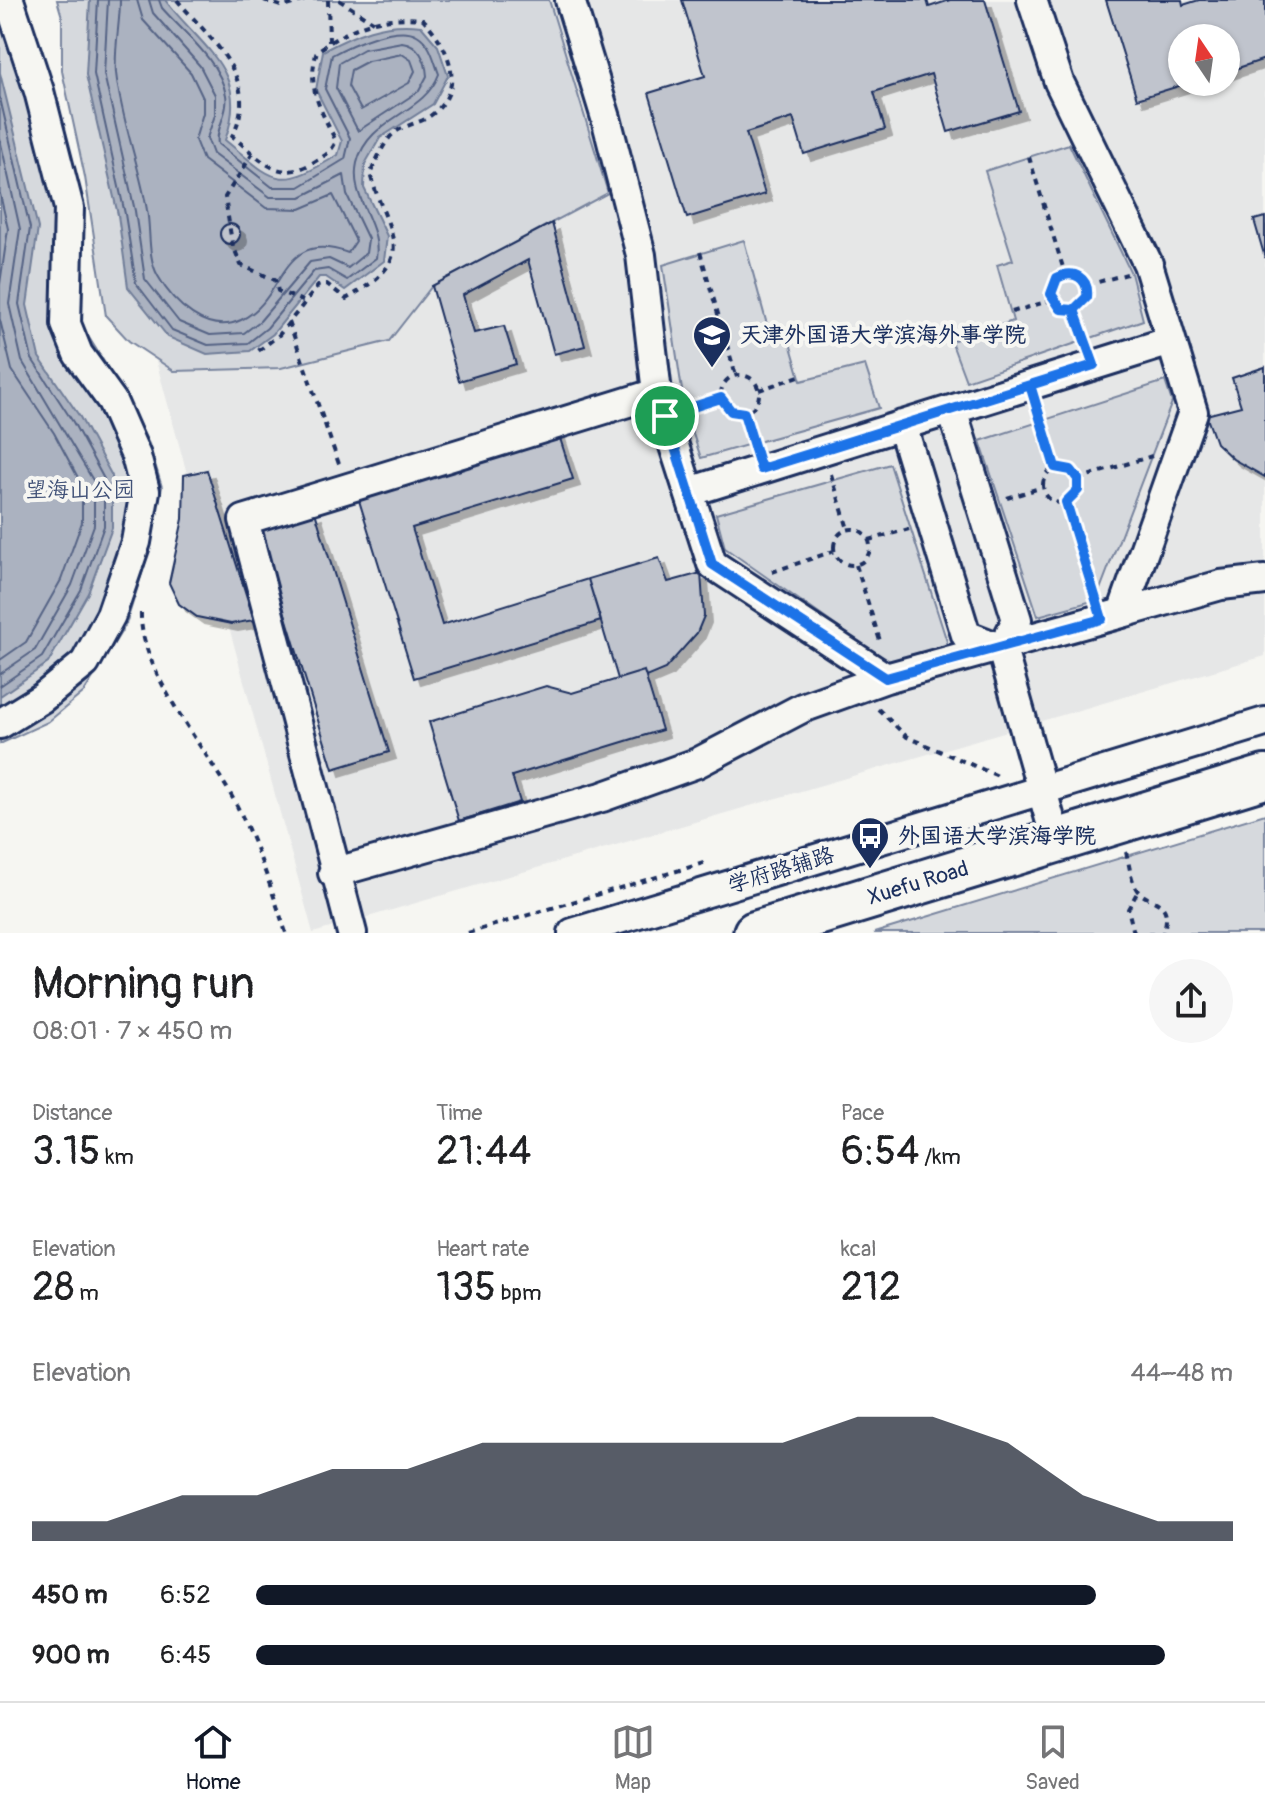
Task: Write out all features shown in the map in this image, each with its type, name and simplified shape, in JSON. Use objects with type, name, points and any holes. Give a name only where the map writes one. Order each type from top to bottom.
[{"type":"highway","name":"Xuefu Road","points":[[755,933],[1265,777]]},
{"type":"street","points":[[0,724],[42,698],[85,663],[111,615],[136,542],[145,491],[136,456],[112,401],[78,354],[66,324],[69,208],[39,91],[9,0]]},
{"type":"street","points":[[570,0],[606,118],[641,255],[661,405],[712,564],[886,678]]},
{"type":"street","points":[[1032,0],[1059,82],[1149,268],[1193,412],[1112,616]]},
{"type":"street","points":[[689,492],[1171,341]]},
{"type":"street","points":[[352,933],[333,873],[244,520],[347,488],[661,405]]},
{"type":"street","points":[[952,410],[1017,620],[1002,649],[1056,840]]},
{"type":"street","points":[[902,425],[966,635],[1002,649]]},
{"type":"street","points":[[333,873],[602,797],[697,763],[802,708],[886,678],[1002,649],[1221,585],[1265,580]]},
{"type":"street","name":"学府路辅路","points":[[573,933],[1265,722]]},
{"type":"path","points":[[177,0],[226,58],[242,91],[241,119],[232,136],[277,172],[299,172],[332,151],[336,141],[313,95],[311,72],[317,51],[347,31],[390,16],[423,19],[442,40],[452,70],[451,93],[431,116],[392,134],[370,174],[396,242],[391,265],[371,285],[346,299],[327,284],[318,286],[289,322],[258,351]]},
{"type":"path","points":[[264,0],[283,7],[306,0]]},
{"type":"path","points":[[328,0],[329,42]]},
{"type":"path","points":[[339,0],[373,22]]},
{"type":"path","points":[[253,153],[225,197],[232,243],[241,265],[275,280],[278,291],[305,302]]},
{"type":"path","points":[[1029,157],[1065,274]]},
{"type":"path","points":[[700,252],[736,376]]},
{"type":"path","points":[[1087,285],[1149,268]]},
{"type":"path","points":[[1065,274],[1079,276],[1087,285],[1084,303],[1074,310],[1061,309],[1052,300],[1053,283],[1065,274]]},
{"type":"path","points":[[1012,312],[1052,300]]},
{"type":"path","points":[[1074,310],[1094,365]]},
{"type":"path","points":[[289,322],[347,488]]},
{"type":"path","points":[[736,376],[753,380],[759,390],[758,402],[744,413],[731,411],[721,398],[725,383],[736,376]]},
{"type":"path","points":[[759,390],[799,376]]},
{"type":"path","points":[[1030,385],[1055,467]]},
{"type":"path","points":[[661,405],[721,398]]},
{"type":"path","points":[[744,413],[761,469]]},
{"type":"path","points":[[1078,479],[1181,447]]},
{"type":"path","points":[[823,450],[848,529]]},
{"type":"path","points":[[1055,467],[1071,470],[1078,479],[1078,490],[1066,502],[1048,498],[1043,487],[1045,475],[1055,467]]},
{"type":"path","points":[[981,505],[1043,487]]},
{"type":"path","points":[[1066,502],[1112,616]]},
{"type":"path","points":[[869,540],[931,522]]},
{"type":"path","points":[[848,529],[860,531],[869,540],[869,553],[856,565],[840,561],[834,551],[838,535],[848,529]]},
{"type":"path","points":[[740,582],[834,551]]},
{"type":"path","points":[[856,565],[886,661],[886,678]]},
{"type":"path","points":[[119,592],[141,603],[146,657],[237,807],[266,871],[286,933]]},
{"type":"path","points":[[856,688],[907,737],[1001,777]]},
{"type":"path","points":[[1124,846],[1138,891],[1163,908],[1166,918],[1163,933]]},
{"type":"path","points":[[1134,933],[1128,909],[1138,891]]},
{"type":"shaded area","name":"天津外国语大学滨海外事学院","points":[[57,0],[1265,0],[1265,656],[313,933]]},
{"type":"green space","name":"望海山公园","points":[[0,0],[25,0],[70,153],[84,217],[78,320],[124,394],[149,444],[162,487],[145,564],[126,624],[84,692],[48,722],[0,744]]},
{"type":"green space","points":[[57,0],[549,0],[608,193],[432,286],[389,341],[281,368],[174,371],[129,341],[106,316],[85,177],[62,71],[62,17]]},
{"type":"green space","points":[[1069,144],[1131,273],[1143,320],[966,381],[951,341],[1013,321],[997,265],[1013,260],[985,171]]},
{"type":"green space","points":[[744,240],[769,332],[786,329],[801,381],[865,365],[879,408],[701,458],[685,410],[663,265]]},
{"type":"green space","points":[[1165,381],[1172,402],[1096,600],[1038,616],[980,441]]},
{"type":"green space","points":[[890,464],[949,648],[892,665],[725,548],[716,514]]},
{"type":"green space","points":[[1265,814],[1265,933],[874,933]]},
{"type":"water","points":[[90,0],[165,0],[219,62],[227,78],[232,96],[225,140],[267,173],[289,178],[338,155],[342,141],[316,90],[323,51],[370,30],[395,25],[421,26],[438,46],[448,76],[433,104],[380,138],[365,164],[364,188],[387,236],[384,261],[345,290],[326,277],[319,277],[273,334],[250,351],[207,354],[168,337],[128,287],[118,215],[86,75]]},
{"type":"water","points":[[0,73],[38,228],[27,305],[39,357],[80,417],[112,476],[112,528],[88,593],[48,663],[0,696]]},
{"type":"building","points":[[682,0],[927,0],[929,7],[950,0],[985,0],[1019,111],[948,132],[931,74],[874,92],[885,129],[804,154],[793,118],[746,133],[765,194],[687,218],[649,93],[705,76]]},
{"type":"building","points":[[1106,0],[1182,0],[1183,5],[1199,0],[1265,0],[1265,59],[1240,67],[1240,24],[1168,24],[1168,89],[1137,99]]},
{"type":"building","points":[[1265,217],[1265,258],[1254,220]]},
{"type":"building","points":[[552,223],[585,346],[554,354],[528,260],[463,295],[474,333],[504,326],[516,364],[459,381],[432,286]]},
{"type":"building","points":[[230,224],[237,227],[240,234],[237,241],[230,244],[223,241],[220,234],[223,227]]},
{"type":"building","points":[[1265,367],[1265,477],[1233,459],[1216,443],[1206,415],[1241,406],[1232,378]]},
{"type":"building","points":[[558,432],[573,479],[412,528],[442,625],[588,579],[601,621],[414,678],[357,494]]},
{"type":"building","points":[[207,470],[254,620],[231,624],[197,617],[179,604],[169,583],[183,519],[184,475]]},
{"type":"building","points":[[315,512],[389,752],[333,769],[259,529]]},
{"type":"building","points":[[659,558],[668,582],[701,573],[704,616],[697,633],[665,669],[646,677],[644,671],[618,679],[588,579]]},
{"type":"building","points":[[644,671],[662,730],[512,776],[520,802],[459,821],[429,722],[546,686],[572,693]]},
{"type":"place","name":"天津外国语大学滨海外事学院","points":[[712,369]]},
{"type":"place","name":"外国语大学滨海学院","points":[[870,870]]},
{"type":"route","points":[[665,416],[712,564],[886,678],[1002,649],[1102,619],[1066,502],[1075,496],[1078,479],[1071,470],[1055,467],[1030,385],[1094,365],[1074,310],[1084,303],[1088,291],[1079,276],[1068,273],[1057,278],[1051,288],[1052,300],[1061,309],[1074,310],[1085,340],[1094,365],[761,469],[744,413],[731,411],[721,398],[665,416]]}]
